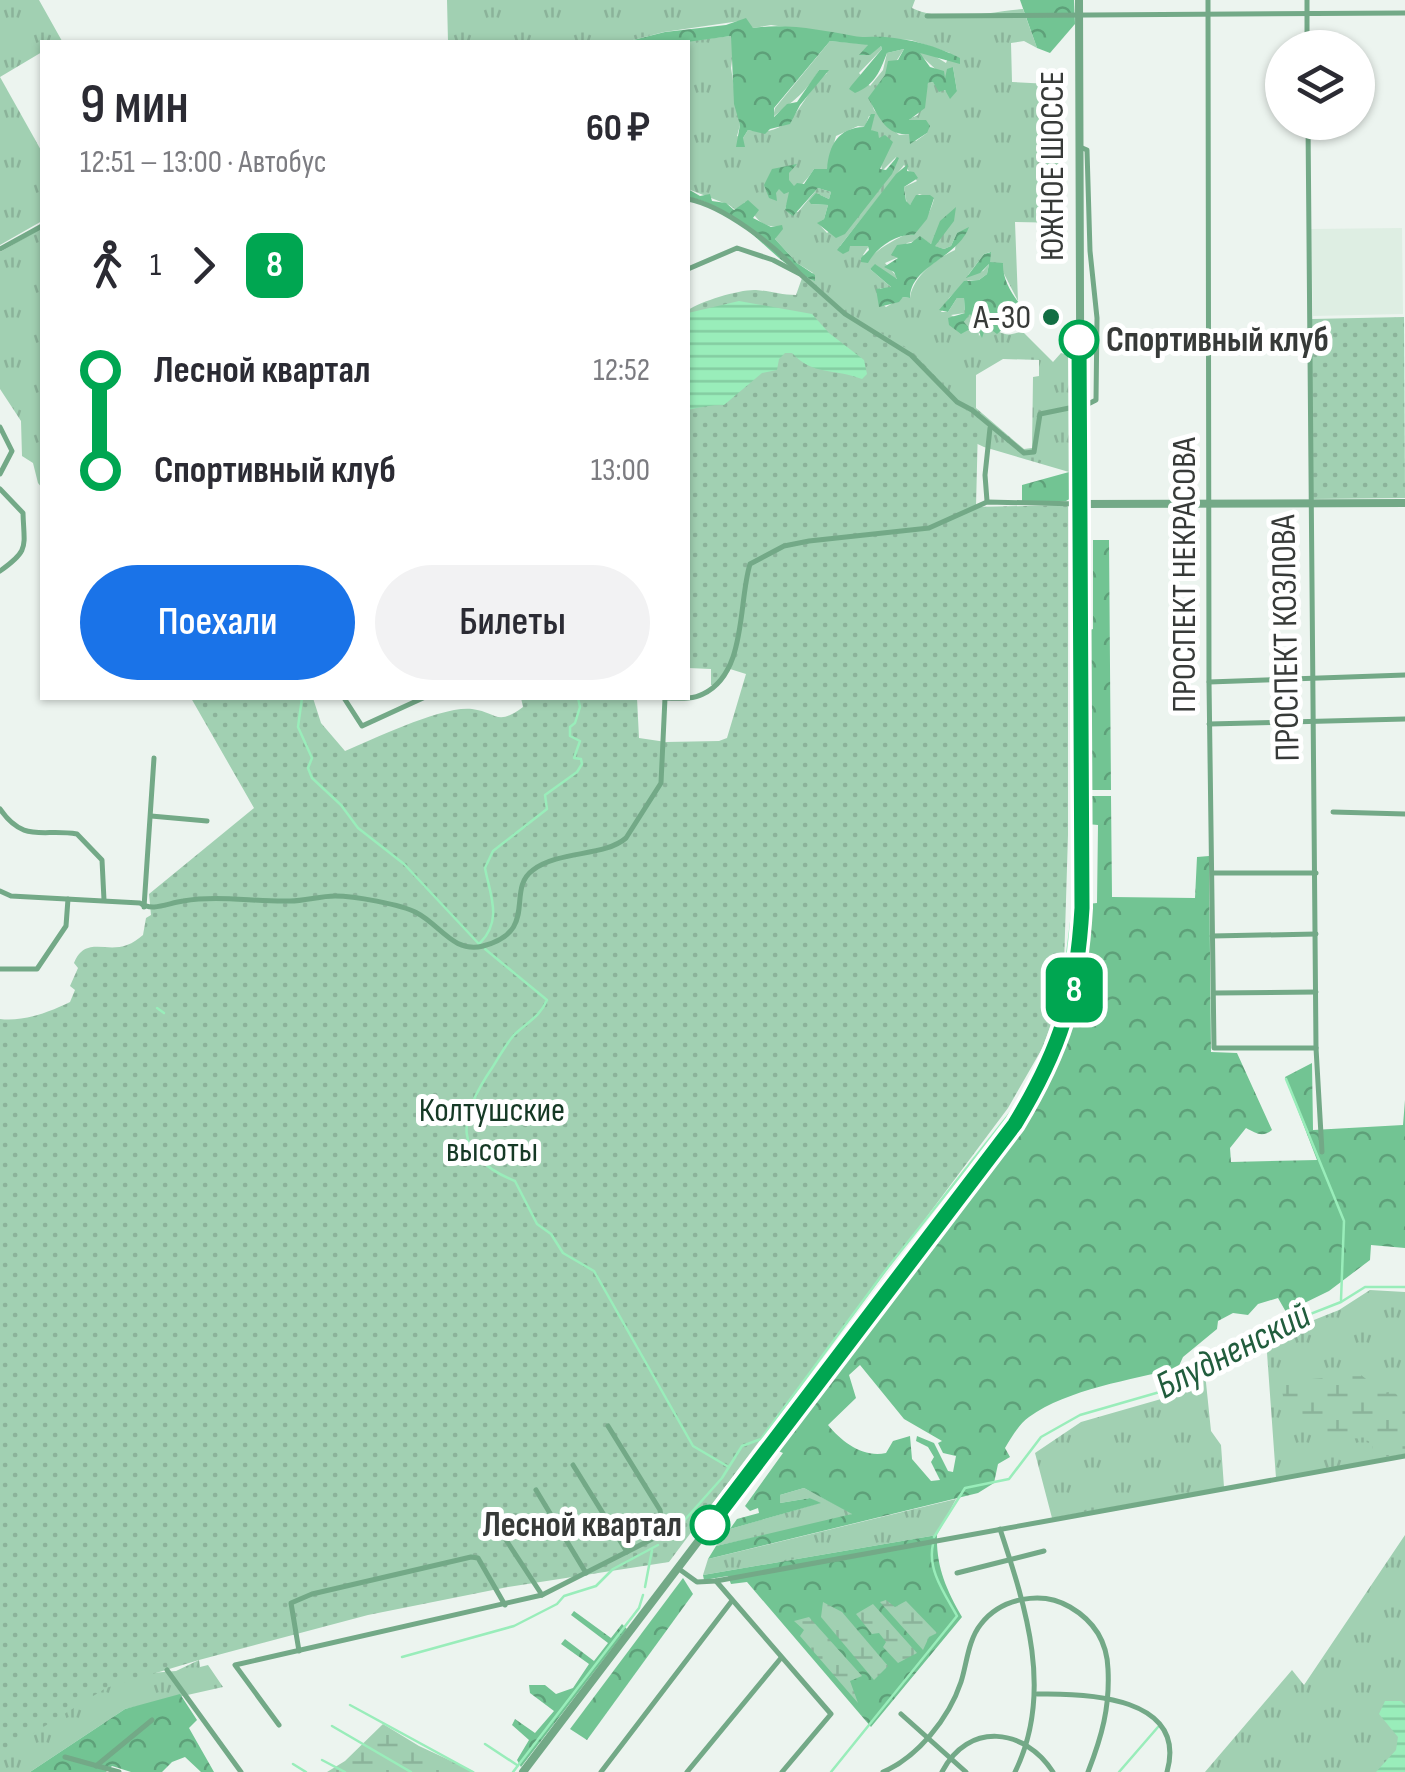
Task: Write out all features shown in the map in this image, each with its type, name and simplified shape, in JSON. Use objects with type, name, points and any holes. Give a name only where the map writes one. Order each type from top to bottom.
[{"type":"street","name":"ЮЖНОЕ ШОССЕ","points":[[523,1772],[1015,1124],[1059,1042],[1076,977],[1082,908],[1079,0]]},
{"type":"street","name":"ПРОСПЕКТ НЕКРАСОВА","points":[[1208,0],[1209,724],[1214,1048],[1316,1048]]},
{"type":"street","points":[[1307,0],[1308,30]]},
{"type":"street","points":[[927,16],[1405,12]]},
{"type":"street","name":"ПРОСПЕКТ КОЗЛОВА","points":[[1308,140],[1316,1048],[1322,1152]]},
{"type":"street","points":[[690,199],[705,203],[749,230],[845,314],[910,355],[957,402],[1024,453],[1034,452],[1040,414],[1096,400],[1097,324],[1087,150],[1080,146]]},
{"type":"street","points":[[0,250],[40,227]]},
{"type":"street","points":[[690,267],[737,248],[774,260],[800,274]]},
{"type":"street","points":[[987,502],[990,425]]},
{"type":"street","points":[[0,427],[12,450],[0,474]]},
{"type":"street","points":[[0,490],[23,512],[24,549],[21,556],[0,570]]},
{"type":"street","points":[[690,697],[699,696],[724,675],[733,655],[750,564],[784,546],[929,528],[987,502],[1405,503]]},
{"type":"street","points":[[1209,682],[1405,676]]},
{"type":"street","points":[[345,700],[362,726],[419,700]]},
{"type":"street","points":[[0,891],[11,896],[142,905],[211,897],[292,902],[315,897],[356,897],[418,913],[457,943],[474,948],[510,932],[529,873],[559,857],[617,845],[626,838],[662,784],[664,700]]},
{"type":"street","points":[[1209,724],[1405,720]]},
{"type":"street","points":[[142,905],[154,758]]},
{"type":"street","points":[[0,808],[6,818],[30,835],[77,834],[102,860],[104,900]]},
{"type":"street","points":[[1334,812],[1405,814]]},
{"type":"street","points":[[151,816],[207,821]]},
{"type":"street","points":[[1212,873],[1316,873]]},
{"type":"street","points":[[0,969],[37,969],[66,926],[68,899]]},
{"type":"street","points":[[1212,936],[1316,934]]},
{"type":"street","points":[[1212,993],[1316,992]]},
{"type":"street","points":[[279,1725],[235,1666],[542,1595],[664,1533],[660,1510],[608,1426]]},
{"type":"street","points":[[678,1569],[697,1582],[716,1581],[1405,1456]]},
{"type":"street","points":[[573,1465],[627,1553]]},
{"type":"street","points":[[536,1490],[586,1573]]},
{"type":"street","points":[[494,1520],[542,1595]]},
{"type":"street","points":[[1000,1529],[1023,1599],[1037,1694],[1029,1744],[1015,1772]]},
{"type":"street","points":[[957,1573],[1044,1550]]},
{"type":"street","points":[[299,1651],[290,1603],[312,1594],[471,1558],[478,1558],[505,1605]]},
{"type":"street","points":[[716,1581],[730,1602],[830,1714],[782,1772]]},
{"type":"street","points":[[883,1772],[928,1738],[945,1715],[960,1686],[972,1638],[981,1624],[996,1610],[1023,1599],[1042,1598],[1061,1602],[1083,1615],[1100,1634],[1107,1656],[1110,1698],[1106,1723],[1088,1772]]},
{"type":"street","points":[[600,1772],[730,1602]]},
{"type":"street","points":[[687,1772],[781,1658]]},
{"type":"street","points":[[167,1670],[241,1772]]},
{"type":"street","points":[[1037,1694],[1110,1698],[1158,1720],[1166,1730],[1172,1755],[1168,1772]]},
{"type":"street","points":[[902,1714],[966,1772]]},
{"type":"street","points":[[96,1766],[152,1720]]},
{"type":"street","points":[[942,1772],[951,1758],[972,1741],[991,1736],[1011,1737],[1029,1744],[1053,1772]]},
{"type":"street","points":[[64,1757],[119,1772]]},
{"type":"shaded area","points":[[1402,228],[1403,314],[1313,316],[1311,229]]},
{"type":"shaded area","points":[[739,301],[812,314],[864,360],[867,374],[862,379],[816,368],[792,353],[785,353],[777,370],[762,373],[724,405],[690,410],[690,313]]},
{"type":"shaded area","points":[[1385,1701],[1401,1701],[1405,1705],[1405,1772],[1376,1772],[1396,1750],[1398,1737],[1379,1714]]},
{"type":"green space","points":[[0,0],[39,0],[61,40],[40,40],[40,53],[0,77]]},
{"type":"green space","points":[[447,0],[915,0],[912,8],[952,16],[1023,9],[1037,48],[1024,41],[1011,43],[1012,82],[1050,84],[1065,223],[1015,222],[1018,301],[1002,270],[990,262],[990,252],[968,275],[983,271],[989,264],[987,274],[979,280],[968,280],[941,312],[948,312],[957,298],[964,298],[965,313],[951,315],[964,322],[970,313],[979,336],[986,326],[1007,334],[1022,331],[1053,362],[1061,353],[1072,356],[1069,472],[984,447],[954,433],[803,282],[813,273],[797,263],[775,239],[782,226],[764,224],[745,202],[737,211],[690,190],[690,41],[731,36],[734,39],[731,68],[740,125],[737,136],[743,138],[748,130],[777,129],[795,114],[827,73],[819,70],[804,91],[773,117],[775,108],[830,41],[866,44],[866,55],[881,46],[859,73],[870,86],[883,70],[887,53],[904,49],[871,101],[874,110],[899,135],[909,134],[916,141],[927,133],[909,119],[918,115],[928,83],[933,82],[947,92],[957,91],[953,67],[945,78],[916,51],[946,63],[950,53],[911,40],[771,25],[753,28],[740,21],[633,40],[448,40]],"holes":[[[869,116],[874,117],[869,127],[878,139],[882,171],[896,157],[878,191],[827,233],[818,223],[824,219],[828,205],[811,204],[820,195],[829,199],[831,192],[818,188],[798,212],[785,210],[814,169],[827,169],[836,136],[858,126],[865,127]],[[904,165],[917,181],[904,187],[907,205],[919,194],[934,199],[923,221],[869,259],[863,255],[869,246],[840,246]],[[939,229],[944,232],[934,246],[951,246],[957,233],[955,250],[926,269],[910,298],[903,297],[886,307],[878,301],[880,288],[892,288],[870,269],[876,265],[898,278],[885,263],[899,257],[896,255],[907,243],[923,239],[931,244]],[[1003,359],[1039,360],[1039,376],[1033,377],[1032,448],[1024,449],[976,408],[976,375]]]},
{"type":"green space","points":[[1020,0],[1074,0],[1075,24],[1050,53],[1037,48]]},
{"type":"green space","points":[[746,18],[753,28],[804,28],[914,41],[960,58],[960,64],[920,53],[930,67],[944,71],[945,78],[947,69],[953,67],[957,91],[950,99],[945,90],[939,92],[933,82],[928,83],[925,108],[909,120],[926,120],[930,126],[927,133],[910,144],[909,134],[888,128],[868,98],[885,75],[888,61],[898,60],[904,49],[887,53],[872,82],[855,93],[849,89],[881,46],[870,55],[859,55],[868,45],[830,41],[774,108],[774,117],[787,104],[797,102],[819,70],[829,70],[800,105],[790,124],[765,134],[748,130],[743,138],[745,147],[736,147],[740,125],[734,104],[731,36],[690,42],[633,40],[726,25]]},
{"type":"green space","points":[[0,77],[40,148],[40,222],[0,245]]},
{"type":"green space","points":[[871,114],[875,114],[871,130],[878,132],[879,138],[885,135],[893,142],[880,169],[886,170],[899,158],[892,174],[845,234],[836,238],[817,223],[824,219],[828,205],[809,201],[816,193],[829,199],[831,192],[818,188],[793,216],[785,210],[789,192],[784,194],[779,189],[777,201],[769,198],[764,185],[772,169],[797,164],[789,173],[789,180],[794,186],[804,184],[814,169],[827,169],[836,139],[864,127]]},
{"type":"green space","points":[[908,164],[907,171],[918,178],[904,187],[906,201],[910,205],[916,195],[934,198],[927,219],[914,235],[888,243],[868,263],[861,262],[861,258],[868,246],[850,246],[843,254],[837,250],[896,174]]},
{"type":"green space","points":[[690,190],[700,196],[710,194],[712,201],[726,203],[734,210],[748,200],[759,210],[753,218],[771,227],[782,225],[775,239],[797,263],[815,275],[815,281],[784,262],[740,223],[690,198]]},
{"type":"green space","points":[[956,207],[954,221],[935,246],[951,246],[957,233],[969,227],[963,238],[918,278],[910,298],[879,307],[876,289],[891,287],[870,269],[875,264],[897,279],[894,272],[884,267],[898,258],[891,255],[897,245],[911,243],[920,236],[931,244],[940,221]]},
{"type":"green space","points":[[40,229],[40,486],[33,463],[22,456],[21,421],[0,389],[0,252]]},
{"type":"green space","points":[[991,252],[990,262],[1003,263],[1007,282],[1025,311],[997,334],[986,326],[982,338],[970,314],[964,322],[970,329],[961,334],[949,325],[948,318],[965,313],[964,298],[957,298],[948,312],[939,310],[964,281],[979,280],[987,274],[989,264],[980,273],[966,278],[984,254]]},
{"type":"green space","name":"Колтушские высоты","points":[[802,278],[841,311],[911,350],[962,405],[978,425],[976,507],[1068,505],[1064,965],[1043,1047],[1008,1108],[669,1562],[508,1587],[368,1615],[199,1660],[106,1688],[0,1754],[0,1019],[36,1015],[70,1002],[75,990],[70,986],[78,968],[74,963],[79,955],[90,948],[127,945],[143,935],[146,918],[151,915],[149,894],[254,808],[192,700],[314,700],[321,723],[345,751],[444,712],[472,709],[507,716],[523,707],[521,700],[637,700],[639,738],[666,742],[727,738],[746,674],[730,669],[718,686],[711,685],[711,669],[690,668],[690,309],[711,299],[749,290],[796,295]]},
{"type":"green space","points":[[1404,317],[1405,498],[1312,499],[1312,319]]},
{"type":"green space","points":[[1072,413],[1073,497],[1066,501],[1022,502],[1022,485],[1069,472]]},
{"type":"green space","points":[[1093,540],[1109,540],[1111,790],[1087,790],[1087,631],[1093,629]]},
{"type":"green space","points":[[1087,796],[1111,796],[1112,897],[1195,898],[1197,857],[1209,856],[1211,1052],[1237,1053],[1272,1130],[1262,1134],[1246,1128],[1230,1148],[1231,1162],[1317,1160],[1285,1077],[1312,1063],[1313,1130],[1403,1125],[1405,1100],[1405,1248],[1371,1245],[1370,1260],[1329,1291],[1286,1312],[1278,1298],[1258,1304],[1248,1315],[1233,1313],[1218,1321],[1217,1329],[1183,1357],[1178,1368],[1100,1386],[1045,1407],[1019,1427],[1005,1448],[1010,1457],[998,1464],[994,1483],[978,1493],[708,1559],[716,1546],[852,1514],[804,1488],[780,1495],[780,1503],[810,1498],[821,1503],[730,1529],[737,1519],[759,1513],[758,1508],[750,1511],[745,1506],[783,1453],[774,1449],[1019,1127],[1049,1072],[1076,994],[1087,904],[1097,903],[1098,825],[1087,824]],"holes":[[[860,1365],[904,1419],[942,1441],[938,1443],[943,1453],[956,1456],[953,1472],[948,1471],[934,1443],[917,1436],[916,1441],[928,1447],[934,1457],[931,1462],[940,1480],[931,1481],[912,1459],[910,1436],[893,1441],[886,1453],[869,1453],[846,1443],[828,1425],[856,1398],[849,1375]]]},
{"type":"green space","points":[[1370,1290],[1405,1292],[1405,1454],[1276,1478],[1266,1339],[1339,1310]]},
{"type":"green space","points":[[1205,1373],[1211,1431],[1221,1445],[1224,1487],[1052,1518],[1035,1453],[1081,1422],[1182,1393]]},
{"type":"green space","points":[[1361,1375],[1384,1393],[1393,1391],[1405,1403],[1405,1453],[1374,1459],[1372,1443],[1362,1438],[1329,1440],[1319,1419],[1287,1418],[1281,1385],[1287,1381]]},
{"type":"green space","points":[[804,1488],[852,1513],[849,1517],[716,1546],[730,1529],[819,1503],[810,1498],[780,1503],[780,1495]]},
{"type":"green space","points":[[956,1499],[937,1535],[703,1575],[708,1559]]},
{"type":"green space","points":[[937,1535],[943,1577],[962,1617],[871,1727],[747,1582],[731,1584],[728,1576],[704,1580],[703,1575]]},
{"type":"green space","points":[[1405,1535],[1405,1772],[1205,1772],[1292,1670],[1304,1685]]},
{"type":"green space","points":[[683,1578],[693,1594],[587,1740],[570,1729]]},
{"type":"green space","points":[[886,1600],[895,1607],[906,1601],[937,1633],[929,1637],[923,1650],[880,1602]]},
{"type":"green space","points":[[823,1602],[842,1612],[888,1666],[874,1680],[821,1617]]},
{"type":"green space","points":[[873,1604],[917,1653],[898,1663],[883,1647],[886,1642],[879,1633],[872,1634],[856,1614]]},
{"type":"green space","points":[[574,1611],[611,1638],[622,1624],[627,1629],[521,1767],[517,1760],[529,1740],[512,1725],[515,1719],[535,1733],[554,1711],[530,1693],[529,1685],[545,1685],[556,1694],[573,1688],[589,1664],[561,1644],[565,1639],[594,1661],[608,1643],[571,1615]]},
{"type":"green space","points":[[809,1617],[862,1676],[850,1681],[858,1703],[800,1636],[804,1630],[794,1621]]},
{"type":"green space","points":[[199,1660],[200,1667],[208,1665],[223,1687],[125,1709],[30,1772],[0,1772],[0,1748],[115,1676],[176,1671]]},
{"type":"green space","points":[[180,1694],[197,1720],[189,1728],[214,1772],[201,1772],[185,1757],[162,1772],[131,1772],[112,1766],[106,1772],[30,1772],[125,1709]]},
{"type":"green space","points":[[383,1724],[475,1772],[327,1772],[345,1761]]},
{"type":"waterway","points":[[682,1523],[722,1478],[742,1446],[761,1439],[885,1271],[1014,1108],[1039,1063],[1060,1010],[1073,908],[1072,564]]},
{"type":"waterway","points":[[302,700],[298,727],[312,758],[308,768],[312,778],[341,805],[358,828],[404,864],[479,944]]},
{"type":"waterway","points":[[480,943],[493,916],[485,868],[493,851],[547,809],[545,795],[582,764],[581,759],[574,758],[580,741],[570,736],[580,707],[578,700]]},
{"type":"waterway","points":[[485,949],[547,1000],[511,1039],[472,1103],[467,1119],[471,1147],[494,1171],[515,1181],[537,1224],[551,1234],[563,1253],[594,1271],[693,1446],[727,1466]]},
{"type":"waterway","points":[[157,1008],[164,1013]]},
{"type":"waterway","points":[[1286,1079],[1344,1221],[1341,1300]]},
{"type":"waterway","name":"Блудненский","points":[[934,1537],[965,1488],[1009,1479],[1041,1437],[1080,1415],[1177,1387],[1231,1345],[1341,1302],[1365,1287],[1405,1287]]},
{"type":"waterway","name":"Блудненский","points":[[831,1772],[957,1616],[935,1572],[933,1544]]},
{"type":"waterway","points":[[402,1657],[514,1626],[557,1604],[564,1596],[596,1586],[613,1569],[658,1545]]},
{"type":"waterway","points":[[645,1587],[652,1550]]},
{"type":"waterway","points":[[513,1772],[639,1608],[643,1595]]},
{"type":"waterway","points":[[350,1705],[473,1772]]},
{"type":"waterway","points":[[332,1726],[411,1772]]},
{"type":"waterway","points":[[1119,1772],[1158,1727]]},
{"type":"waterway","points":[[485,1744],[517,1765]]},
{"type":"waterway","points":[[322,1760],[345,1772]]},
{"type":"waterway","points":[[293,1764],[306,1772]]},
{"type":"bus line","name":"8","points":[[710,1525],[1015,1124],[1059,1042],[1074,993],[1082,908],[1079,340]]},
{"type":"place","name":"А-30","points":[[1051,317]]},
{"type":"place","name":"Спортивный клуб","points":[[1079,340]]},
{"type":"place","name":"Лесной квартал","points":[[710,1525]]}]
